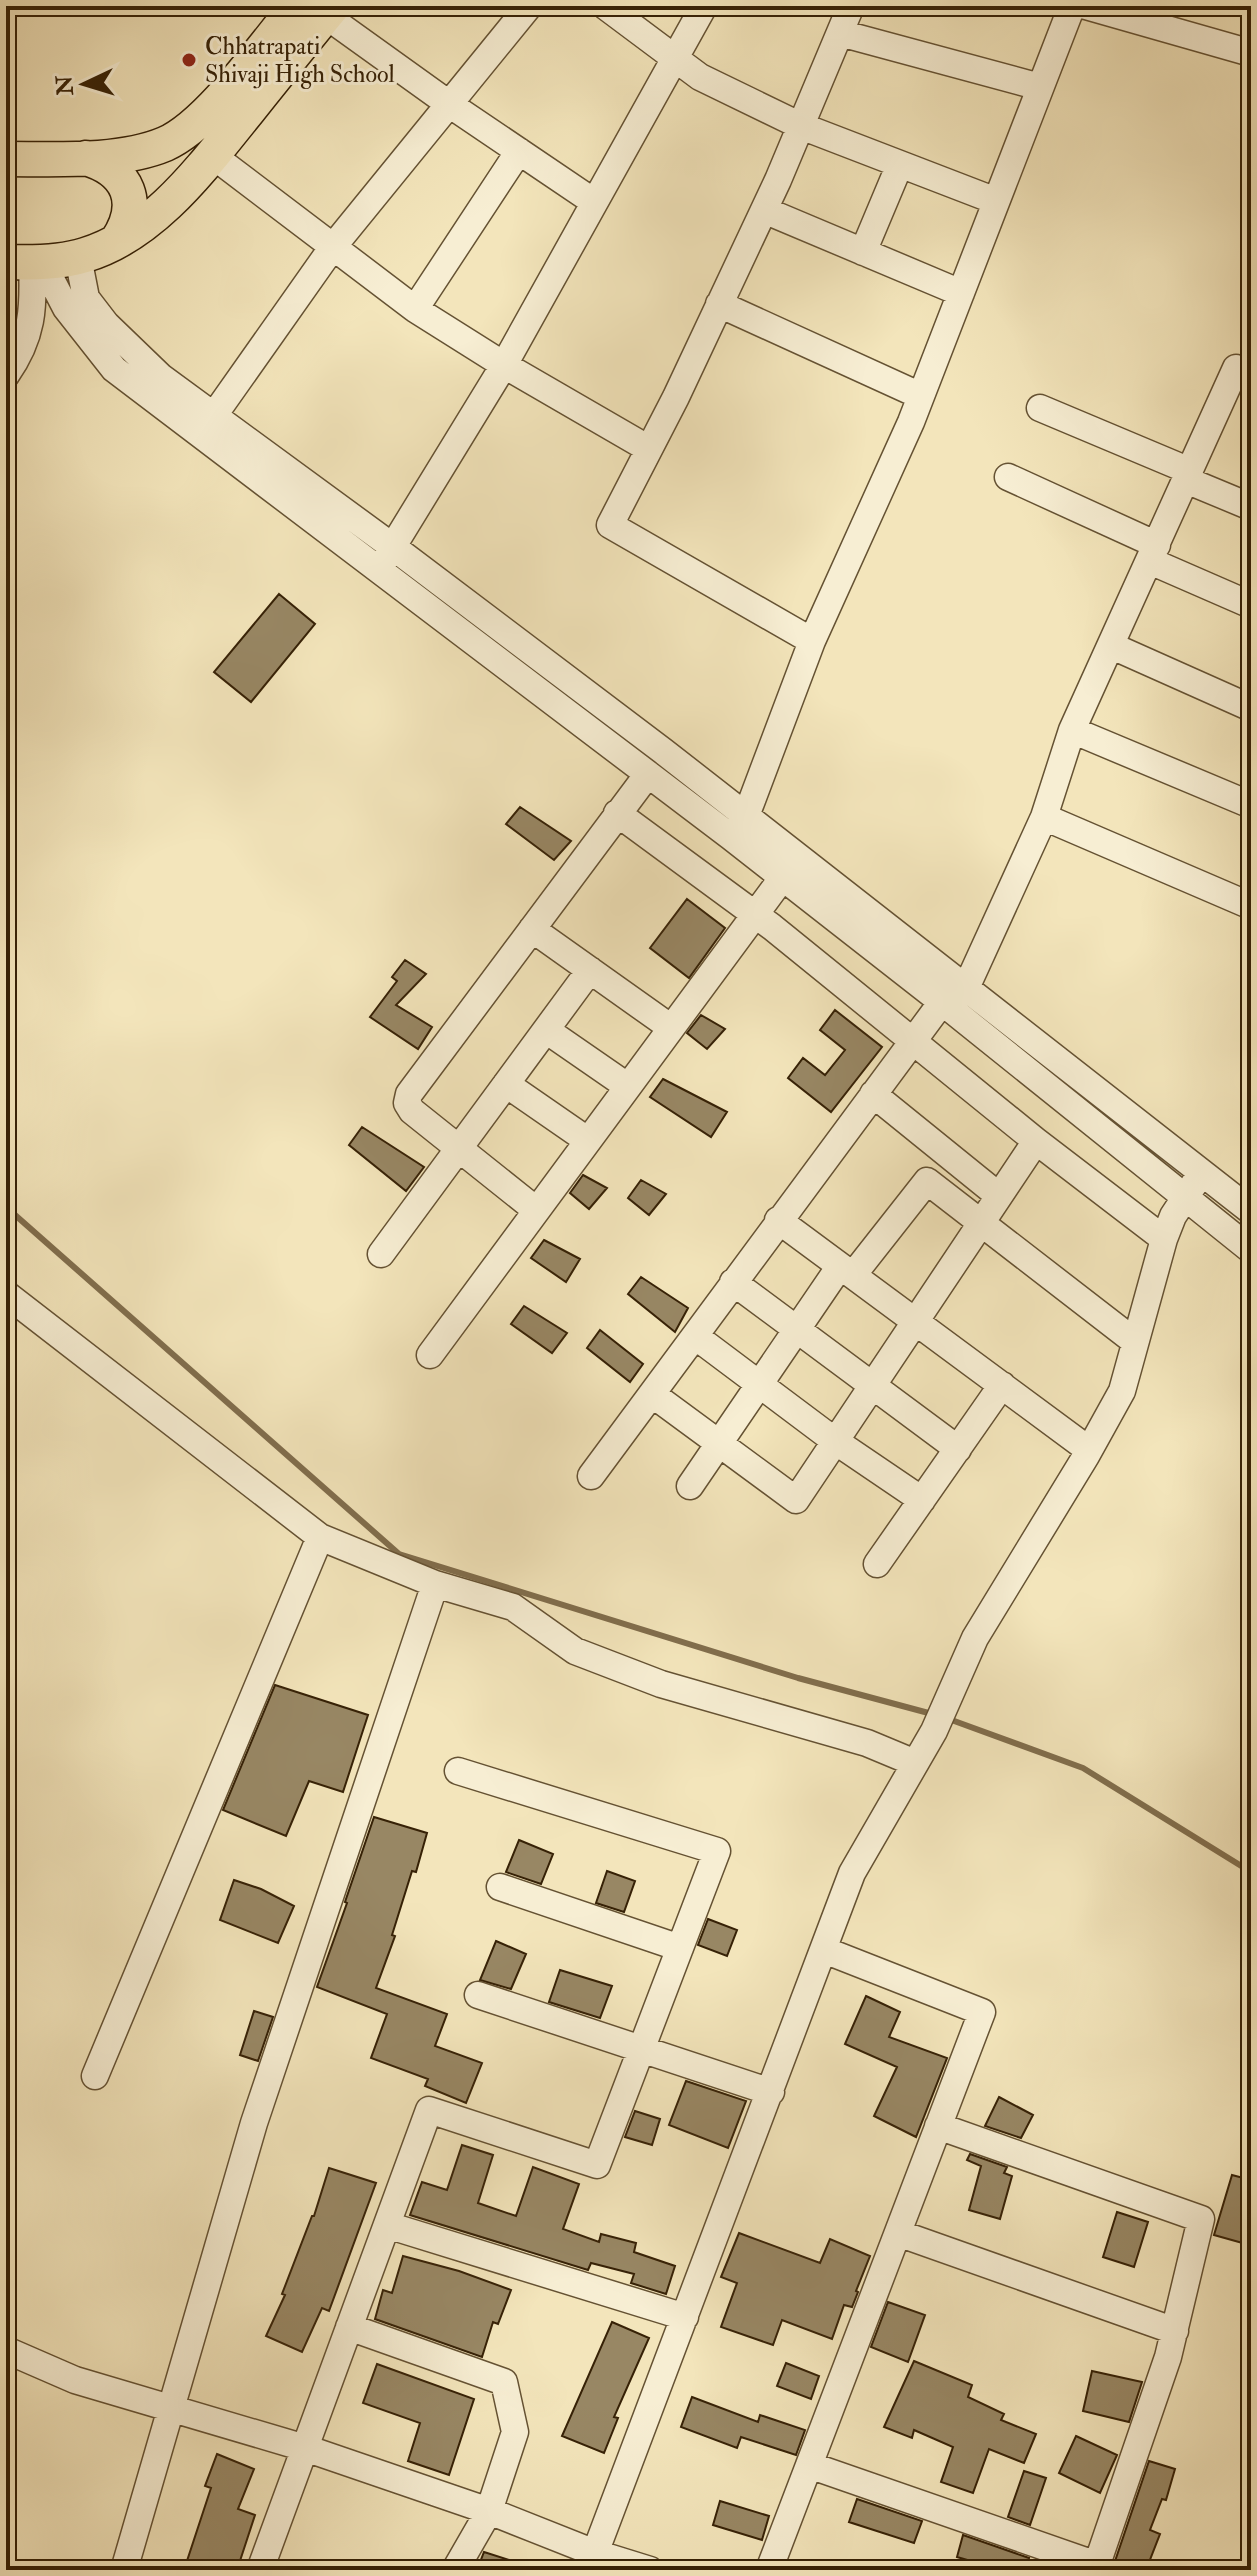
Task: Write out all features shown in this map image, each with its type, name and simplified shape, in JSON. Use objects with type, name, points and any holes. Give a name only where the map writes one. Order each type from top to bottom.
[{"type":"main road","points":[[22,261],[78,257],[117,241],[161,208],[212,155],[318,9]]},
{"type":"main road","points":[[13,161],[86,158],[154,147],[186,132],[318,9]]},
{"type":"main road","points":[[86,158],[104,164],[118,175],[127,190],[130,208],[127,226],[117,241]]},
{"type":"street","points":[[208,424],[332,248],[529,6]]},
{"type":"street","points":[[605,6],[700,77],[801,126],[996,201]]},
{"type":"street","points":[[378,571],[504,365],[704,6]]},
{"type":"street","points":[[812,641],[610,525],[764,210],[851,6]]},
{"type":"street","points":[[738,827],[812,641],[921,396],[1072,6]]},
{"type":"street","points":[[1086,6],[1251,53]]},
{"type":"street","points":[[318,9],[449,104],[594,202]]},
{"type":"street","points":[[840,33],[1040,87]]},
{"type":"street","points":[[415,309],[519,151]]},
{"type":"street","points":[[212,155],[415,309],[649,449]]},
{"type":"street","points":[[863,252],[900,164]]},
{"type":"street","points":[[764,210],[961,293]]},
{"type":"street","points":[[78,257],[86,298],[106,324],[208,424],[378,571],[648,774],[738,827],[798,857],[1251,1211]]},
{"type":"street","points":[[22,261],[66,308],[108,362],[208,424],[393,547],[738,827],[781,878],[942,1002],[1251,1250]]},
{"type":"street","points":[[6,375],[19,357],[29,332],[34,304],[22,261]]},
{"type":"street","points":[[719,304],[921,396]]},
{"type":"street","points":[[966,988],[1044,817],[1072,730],[1236,368]]},
{"type":"street","points":[[1040,408],[1251,507]]},
{"type":"street","points":[[1008,477],[1251,605]]},
{"type":"street","points":[[1112,646],[1251,708]]},
{"type":"street","points":[[1072,730],[1251,805]]},
{"type":"street","points":[[536,1210],[412,1111],[407,1103],[409,1094],[648,774]]},
{"type":"street","points":[[617,813],[753,913],[1036,1141],[1164,1239]]},
{"type":"street","points":[[1044,817],[1251,906]]},
{"type":"street","points":[[430,1355],[753,913],[798,857]]},
{"type":"street","points":[[532,929],[670,1027]]},
{"type":"street","points":[[381,1254],[590,970]]},
{"type":"street","points":[[591,1476],[942,1002]]},
{"type":"street","points":[[546,1030],[627,1086]]},
{"type":"street","points":[[506,1084],[587,1140]]},
{"type":"street","points":[[873,1094],[999,1196]]},
{"type":"street","points":[[652,1394],[796,1500],[1036,1141]]},
{"type":"street","points":[[595,2553],[852,1873],[934,1731],[966,1654],[1122,1391],[1164,1239],[1185,1195],[1203,1172]]},
{"type":"street","points":[[690,1486],[796,1330],[927,1181],[1134,1341]]},
{"type":"street","points":[[778,1220],[1089,1450]]},
{"type":"street","points":[[733,1282],[958,1449]]},
{"type":"street","points":[[6,1294],[320,1537],[435,1584],[513,1607],[575,1651],[661,1684],[867,1743],[915,1763]]},
{"type":"street","points":[[695,1336],[835,1441],[922,1500]]},
{"type":"street","points":[[877,1564],[1002,1385]]},
{"type":"street","points":[[95,2076],[320,1537]]},
{"type":"street","points":[[124,2570],[254,2123],[435,1584]]},
{"type":"street","points":[[260,2570],[429,2110],[597,2165],[717,1851],[458,1771]]},
{"type":"street","points":[[500,1887],[680,1948]]},
{"type":"street","points":[[769,2570],[982,2012],[824,1950]]},
{"type":"street","points":[[478,1995],[771,2092]]},
{"type":"street","points":[[809,2465],[1096,2568],[1168,2357],[1201,2219],[938,2126]]},
{"type":"street","points":[[387,2225],[685,2317]]},
{"type":"street","points":[[898,2233],[1175,2331]]},
{"type":"street","points":[[349,2327],[504,2382],[515,2432],[489,2511],[455,2570]]},
{"type":"street","points":[[6,2350],[75,2380],[305,2448],[650,2570]]},
{"type":"building","points":[[279,594],[315,624],[251,702],[214,672]]},
{"type":"building","points":[[520,807],[571,841],[554,860],[506,824]]},
{"type":"building","points":[[687,899],[725,928],[689,978],[650,948]]},
{"type":"building","points":[[405,960],[426,974],[396,1005],[432,1027],[418,1049],[370,1017],[397,981],[392,977]]},
{"type":"building","points":[[835,1010],[882,1047],[831,1112],[788,1078],[803,1058],[825,1075],[845,1050],[820,1030]]},
{"type":"building","points":[[701,1015],[725,1029],[707,1049],[687,1033]]},
{"type":"building","points":[[663,1079],[727,1112],[711,1137],[650,1097]]},
{"type":"building","points":[[362,1127],[424,1167],[406,1191],[349,1145]]},
{"type":"building","points":[[583,1175],[607,1188],[589,1209],[570,1193]]},
{"type":"building","points":[[641,1180],[666,1194],[649,1215],[628,1198]]},
{"type":"building","points":[[544,1240],[580,1259],[566,1282],[531,1258]]},
{"type":"building","points":[[641,1277],[688,1308],[675,1332],[628,1294]]},
{"type":"building","points":[[524,1306],[567,1333],[552,1353],[511,1324]]},
{"type":"building","points":[[600,1330],[643,1364],[630,1382],[587,1348]]},
{"type":"building","points":[[275,1685],[368,1715],[343,1792],[309,1781],[286,1836],[223,1810]]},
{"type":"building","points":[[374,1817],[427,1833],[376,1988],[447,2014],[435,2046],[482,2063],[466,2103],[425,2086],[428,2079],[371,2058],[387,2014],[317,1987]]},
{"type":"building","points":[[519,1840],[553,1854],[541,1884],[506,1872]]},
{"type":"building","points":[[607,1871],[635,1881],[624,1912],[596,1903]]},
{"type":"building","points":[[234,1880],[261,1889],[294,1906],[278,1943],[220,1920]]},
{"type":"building","points":[[708,1919],[737,1930],[727,1956],[698,1945]]},
{"type":"building","points":[[496,1941],[526,1954],[511,1989],[480,1980]]},
{"type":"building","points":[[560,1970],[612,1986],[600,2018],[549,2002]]},
{"type":"building","points":[[866,1996],[900,2012],[889,2037],[947,2058],[916,2137],[874,2116],[897,2067],[845,2044]]},
{"type":"building","points":[[254,2011],[273,2017],[258,2061],[240,2055]]},
{"type":"building","points":[[686,2081],[746,2101],[728,2148],[669,2125]]},
{"type":"building","points":[[999,2097],[1033,2115],[1021,2138],[985,2126]]},
{"type":"building","points":[[635,2111],[660,2119],[652,2145],[625,2137]]},
{"type":"building","points":[[462,2145],[493,2155],[478,2203],[516,2216],[533,2167],[579,2184],[563,2229],[599,2242],[601,2234],[636,2243],[634,2252],[675,2266],[666,2294],[631,2283],[634,2274],[591,2263],[588,2270],[410,2215],[422,2182],[447,2190]]},
{"type":"building","points":[[970,2154],[1007,2167],[1004,2173],[1012,2176],[1000,2219],[969,2210],[981,2166],[967,2160]]},
{"type":"building","points":[[329,2168],[376,2183],[329,2311],[322,2308],[302,2352],[266,2336],[285,2295],[282,2294],[314,2216]]},
{"type":"building","points":[[1232,2175],[1251,2180],[1251,2226],[1246,2244],[1214,2235]]},
{"type":"building","points":[[1117,2212],[1148,2222],[1134,2267],[1103,2257]]},
{"type":"building","points":[[739,2233],[820,2263],[830,2239],[870,2256],[852,2307],[844,2305],[832,2339],[782,2320],[773,2345],[721,2327],[737,2283],[721,2277]]},
{"type":"building","points":[[403,2256],[459,2271],[511,2290],[498,2324],[493,2322],[482,2357],[375,2319],[383,2290],[392,2293]]},
{"type":"building","points":[[888,2302],[925,2315],[908,2362],[871,2347]]},
{"type":"building","points":[[612,2322],[649,2338],[614,2417],[618,2418],[604,2453],[562,2436]]},
{"type":"building","points":[[914,2361],[972,2385],[968,2397],[1004,2414],[1001,2420],[1036,2434],[1024,2463],[989,2449],[973,2493],[941,2482],[953,2447],[914,2430],[912,2438],[884,2427]]},
{"type":"building","points":[[786,2363],[819,2376],[811,2399],[777,2386]]},
{"type":"building","points":[[377,2364],[474,2399],[449,2475],[408,2461],[420,2423],[363,2403]]},
{"type":"building","points":[[1092,2371],[1142,2382],[1129,2422],[1083,2411]]},
{"type":"building","points":[[692,2397],[758,2422],[760,2415],[805,2430],[796,2455],[741,2437],[737,2448],[681,2427]]},
{"type":"building","points":[[1076,2436],[1117,2455],[1100,2493],[1059,2473]]},
{"type":"building","points":[[217,2454],[254,2469],[238,2509],[255,2515],[237,2570],[184,2570],[211,2488],[205,2486]]},
{"type":"building","points":[[1149,2461],[1175,2469],[1166,2500],[1162,2499],[1150,2530],[1160,2534],[1146,2570],[1112,2570]]},
{"type":"building","points":[[1024,2471],[1046,2478],[1030,2525],[1008,2517]]},
{"type":"building","points":[[857,2499],[922,2521],[914,2543],[849,2522]]},
{"type":"building","points":[[720,2501],[769,2516],[762,2540],[713,2525]]},
{"type":"building","points":[[963,2535],[1029,2558],[1026,2570],[1002,2570],[957,2557]]},
{"type":"building","points":[[484,2552],[528,2566],[528,2570],[477,2570]]},
{"type":"waterway","points":[[6,1207],[399,1554],[798,1678],[936,1715]]},
{"type":"waterway","points":[[946,1718],[1083,1768],[1251,1872]]},
{"type":"place","name":"Chhatrapati Shivaji High School","points":[[189,60]]}]
